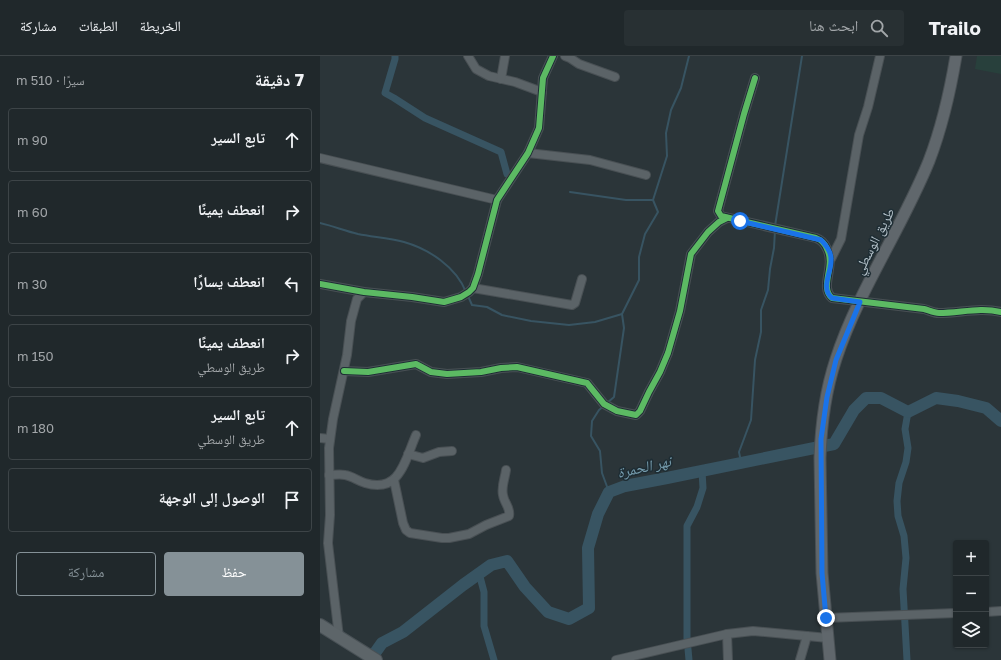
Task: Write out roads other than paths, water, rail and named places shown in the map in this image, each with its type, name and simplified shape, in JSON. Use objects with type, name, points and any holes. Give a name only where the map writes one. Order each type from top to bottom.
[{"type":"main road","name":"طريق الوسطي","points":[[826,618],[822,573],[820,458],[827,397],[836,360],[860,302],[928,163],[944,117],[956,56]]},
{"type":"main road","points":[[826,618],[830,660]]},
{"type":"main road","points":[[320,625],[369,659]]},
{"type":"main road","points":[[320,634],[369,659]]},
{"type":"street","points":[[468,56],[476,69],[489,76],[542,92]]},
{"type":"street","points":[[501,79],[505,56]]},
{"type":"street","points":[[320,284],[364,292],[412,296],[444,302],[461,297],[471,290],[497,200],[528,153],[540,128],[543,78],[553,56]]},
{"type":"street","points":[[565,56],[579,64],[615,77]]},
{"type":"street","points":[[880,56],[859,135],[841,240],[831,259],[826,287],[829,296],[832,298],[860,302],[924,309],[937,313],[971,310],[992,310],[1001,312]]},
{"type":"street","points":[[755,78],[740,127],[718,211],[721,216],[728,218],[821,240],[831,259]]},
{"type":"street","points":[[528,153],[590,160],[646,175]]},
{"type":"street","points":[[320,158],[497,200]]},
{"type":"street","points":[[344,371],[368,372],[416,364],[431,372],[447,374],[481,372],[501,368],[518,367],[588,383],[604,404],[620,412],[634,415],[640,411],[664,365],[680,312],[691,254],[708,232],[720,222],[728,218]]},
{"type":"street","points":[[471,290],[572,305],[575,303],[582,279]]},
{"type":"street","points":[[339,637],[328,543],[330,515],[330,439],[347,355],[351,321],[357,299],[364,292]]},
{"type":"street","points":[[329,475],[343,474],[363,482],[377,485],[385,484],[394,480],[399,475],[416,435]]},
{"type":"street","points":[[320,438],[330,439]]},
{"type":"street","points":[[408,454],[422,458],[439,452],[452,451]]},
{"type":"street","points":[[394,480],[403,523],[406,530],[415,534],[449,538],[469,534],[486,525],[509,516],[509,509],[502,492],[506,470]]},
{"type":"street","points":[[989,612],[1001,611]]},
{"type":"street","points":[[826,618],[953,613]]},
{"type":"street","points":[[617,660],[727,634],[753,631],[828,638]]},
{"type":"street","points":[[727,634],[728,660]]},
{"type":"street","points":[[800,660],[806,636]]},
{"type":"waterway","points":[[395,56],[385,93],[425,118],[501,152],[507,174]]},
{"type":"waterway","points":[[607,403],[614,397],[624,328],[622,314],[639,280],[639,257],[645,234],[658,212],[653,200],[667,156],[666,133],[671,110],[681,88],[689,56]]},
{"type":"waterway","points":[[775,226],[802,56]]},
{"type":"waterway","points":[[570,192],[626,200],[653,200]]},
{"type":"waterway","points":[[320,223],[358,234],[393,239],[423,249],[441,260],[449,267],[456,275],[466,292]]},
{"type":"waterway","points":[[741,462],[739,452],[751,420],[755,360],[761,332],[761,310],[768,290],[775,230]]},
{"type":"waterway","points":[[468,296],[472,305],[487,307],[502,315],[531,321],[569,325],[595,322],[622,314]]},
{"type":"waterway","name":"نهر الحمرة","points":[[370,660],[382,643],[403,632],[491,565],[507,561],[525,587],[548,612],[569,619],[589,608],[588,548],[598,514],[609,492],[625,486],[834,444],[854,410],[866,398],[881,398],[908,412],[936,398],[958,401],[986,408],[1001,421]]},
{"type":"waterway","points":[[604,406],[599,410],[592,421],[591,436],[600,451],[602,473],[609,492]]},
{"type":"waterway","points":[[907,660],[903,589],[906,558],[904,536],[898,516],[897,501],[899,483],[906,462],[908,448],[905,429],[908,412]]},
{"type":"waterway","points":[[687,639],[687,526],[697,507],[703,488],[702,471]]},
{"type":"waterway","points":[[479,573],[484,592],[484,626],[494,660]]},
{"type":"waterway","points":[[688,649],[689,660]]}]
